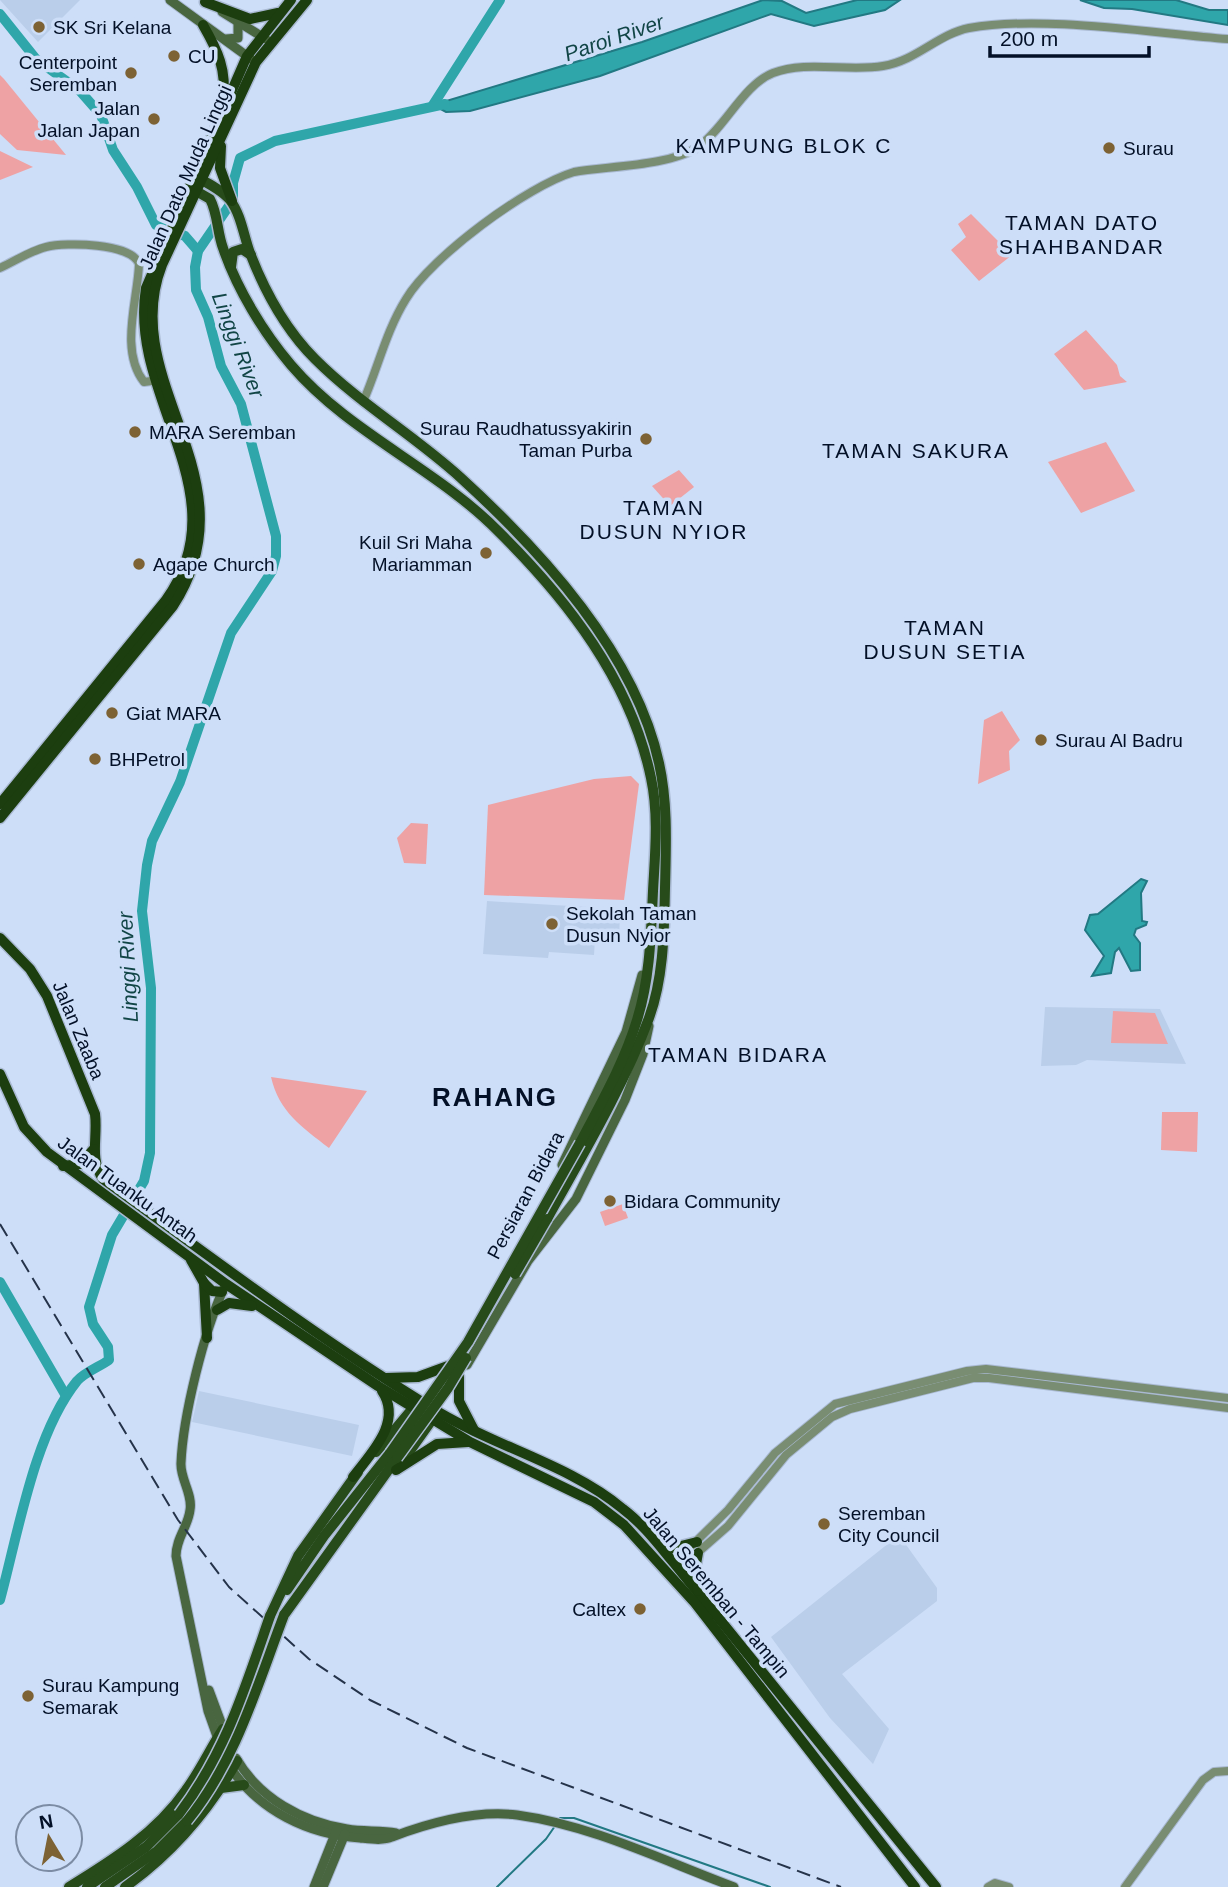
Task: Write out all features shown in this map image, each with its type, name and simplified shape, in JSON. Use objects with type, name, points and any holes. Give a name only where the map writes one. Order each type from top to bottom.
[{"type":"highway","name":"Jalan Dato Muda Linggi","points":[[0,818],[173,606],[189,578],[201,530],[200,498],[190,455],[145,338],[144,301],[150,275],[168,246],[196,183],[222,110],[266,39],[278,13],[291,0]]},
{"type":"highway","name":"Jalan Dato Muda Linggi","points":[[266,39],[307,0]]},
{"type":"highway","points":[[204,1],[250,19],[278,13]]},
{"type":"highway","points":[[203,25],[222,62],[225,76],[222,110]]},
{"type":"highway","name":"Jalan Dato Muda Linggi","points":[[196,183],[223,136],[252,59]]},
{"type":"highway","points":[[223,136],[220,168],[232,201]]},
{"type":"highway","name":"Jalan Dato Muda Linggi","points":[[0,804],[166,600],[182,575],[194,528],[192,499],[160,379]]},
{"type":"highway","name":"Jalan Zaaba","points":[[0,938],[30,970],[47,996],[96,1115],[97,1130],[93,1149]]},
{"type":"highway","name":"Jalan Tuanku Antah","points":[[0,1074],[24,1127],[63,1166],[110,1191],[142,1213],[227,1284],[435,1416]]},
{"type":"highway","points":[[63,1166],[80,1164],[93,1149]]},
{"type":"highway","name":"Jalan Tuanku Antah","points":[[93,1149],[98,1171],[110,1191]]},
{"type":"highway","name":"Jalan Tuanku Antah","points":[[142,1213],[185,1253],[262,1309],[381,1382]]},
{"type":"highway","points":[[185,1253],[212,1291],[227,1284]]},
{"type":"highway","points":[[204,1283],[207,1338]]},
{"type":"highway","points":[[217,1310],[229,1303],[262,1309]]},
{"type":"highway","points":[[354,1477],[388,1424],[387,1401],[381,1382],[418,1377],[448,1366]]},
{"type":"highway","points":[[397,1470],[437,1444],[473,1437],[459,1401],[459,1377]]},
{"type":"highway","name":"Jalan Seremban - Tampin","points":[[435,1416],[594,1502],[643,1542],[695,1603],[915,1887]]},
{"type":"highway","name":"Jalan Seremban - Tampin","points":[[473,1437],[605,1495],[648,1531],[936,1887]]},
{"type":"highway","points":[[648,1531],[673,1548],[698,1547],[695,1570],[700,1597]]},
{"type":"main road","points":[[170,0],[252,59]]},
{"type":"main road","points":[[204,1],[266,39]]},
{"type":"main road","points":[[222,38],[238,38],[238,22]]},
{"type":"main road","points":[[196,183],[232,201]]},
{"type":"main road","name":"Persiaran Bidara","points":[[196,183],[210,199],[222,246],[231,267],[256,314],[290,365],[316,392],[447,488],[498,530],[581,626],[612,673],[632,714],[651,778],[656,849],[648,953],[643,995],[630,1041],[580,1143],[468,1342],[393,1455]]},
{"type":"main road","name":"Persiaran Bidara","points":[[232,201],[262,283],[295,336],[315,359],[363,402],[413,438],[461,478],[544,563],[604,641],[640,702],[659,762],[667,822],[663,936],[659,976],[643,1054],[576,1199],[528,1261],[435,1416]]},
{"type":"main road","points":[[231,267],[233,252],[242,249],[251,255]]},
{"type":"main road","name":"Persiaran Bidara","points":[[416,1404],[448,1366],[551,1189],[626,1032],[648,953]]},
{"type":"main road","name":"Persiaran Bidara","points":[[393,1455],[448,1388],[547,1219],[590,1143],[649,1017]]},
{"type":"main road","points":[[227,1284],[207,1338],[181,1457],[181,1472],[190,1511],[177,1539],[176,1556],[208,1711],[220,1734],[223,1756],[288,1810],[341,1832]]},
{"type":"main road","points":[[430,1388],[434,1396],[449,1394]]},
{"type":"main road","points":[[105,1887],[157,1851],[183,1818],[234,1724],[270,1616],[298,1556],[354,1477],[416,1404]]},
{"type":"main road","points":[[360,1509],[397,1470],[435,1416]]},
{"type":"main road","points":[[393,1433],[408,1432],[415,1444]]},
{"type":"main road","points":[[86,1887],[146,1847],[202,1802],[237,1740],[284,1615],[360,1509],[393,1455]]},
{"type":"main road","points":[[270,1616],[324,1536],[393,1455]]},
{"type":"main road","points":[[69,1887],[122,1854],[156,1826],[193,1779],[220,1734]]},
{"type":"main road","points":[[235,1766],[244,1785],[274,1812],[320,1832],[341,1832],[381,1839],[485,1815],[515,1815],[564,1826],[734,1887]]},
{"type":"main road","points":[[125,1887],[169,1852],[194,1827],[235,1766]]},
{"type":"main road","points":[[193,1779],[206,1772],[220,1780],[220,1789]]},
{"type":"main road","points":[[220,1789],[244,1785]]},
{"type":"main road","points":[[320,1832],[327,1856]]},
{"type":"main road","points":[[314,1887],[341,1832]]},
{"type":"main road","points":[[323,1887],[341,1832]]},
{"type":"street","points":[[363,402],[391,325],[425,271],[490,220],[549,183],[574,172],[690,152],[713,133],[760,81],[774,73],[789,69],[884,66],[910,59],[943,38],[973,28],[1022,25],[1228,39]]},
{"type":"street","points":[[0,268],[31,252],[59,245],[116,248],[132,253],[139,264],[131,323],[135,357],[144,382],[160,379]]},
{"type":"street","points":[[698,1547],[775,1453],[824,1411],[845,1400],[916,1386],[967,1371],[986,1369],[1228,1398]]},
{"type":"street","points":[[676,1566],[740,1513],[786,1455],[832,1418],[860,1406],[972,1378],[989,1378],[1228,1408]]},
{"type":"street","points":[[832,1418],[851,1419],[860,1406]]},
{"type":"street","points":[[1125,1887],[1203,1780],[1214,1772],[1228,1771]]},
{"type":"street","points":[[991,1886],[1009,1887]]},
{"type":"shaded area","name":"SK Sri Kelana","points":[[0,0],[80,0],[38,42]]},
{"type":"shaded area","points":[[763,0],[782,1],[806,13],[857,0],[900,0],[885,10],[814,26],[771,14],[600,76],[470,111],[446,112],[433,105],[642,42]]},
{"type":"shaded area","points":[[1080,0],[1176,0],[1209,10],[1228,10],[1228,25],[1132,9],[1104,8]]},
{"type":"shaded area","points":[[0,75],[66,155],[17,150],[0,134]]},
{"type":"shaded area","points":[[0,151],[33,167],[0,180]]},
{"type":"shaded area","points":[[971,214],[1012,255],[979,281],[951,250],[966,237],[958,224]]},
{"type":"shaded area","points":[[1086,330],[1117,365],[1120,376],[1127,382],[1084,390],[1054,354]]},
{"type":"shaded area","points":[[1106,442],[1135,491],[1081,513],[1048,462]]},
{"type":"shaded area","points":[[679,470],[694,487],[670,506],[652,486]]},
{"type":"shaded area","points":[[1002,711],[1020,740],[1009,751],[1010,770],[978,784],[984,720]]},
{"type":"shaded area","points":[[631,776],[639,784],[624,900],[484,895],[488,805],[594,779]]},
{"type":"shaded area","points":[[411,823],[428,824],[426,864],[404,863],[397,838]]},
{"type":"shaded area","points":[[1141,879],[1147,881],[1141,893],[1142,921],[1147,922],[1136,929],[1134,935],[1140,943],[1140,970],[1131,971],[1119,948],[1115,952],[1111,973],[1092,976],[1104,956],[1085,930],[1090,915],[1098,914]]},
{"type":"shaded area","name":"Sekolah Taman Dusun Nyior","points":[[487,901],[620,909],[619,942],[595,939],[594,955],[549,952],[548,958],[483,954]]},
{"type":"shaded area","points":[[1045,1007],[1160,1009],[1186,1064],[1087,1060],[1076,1065],[1041,1066]]},
{"type":"shaded area","points":[[1113,1011],[1155,1013],[1168,1044],[1111,1043]]},
{"type":"shaded area","points":[[271,1077],[367,1091],[329,1148],[293,1118],[280,1100]]},
{"type":"shaded area","points":[[1162,1112],[1198,1112],[1197,1152],[1161,1150]]},
{"type":"shaded area","points":[[623,1204],[628,1218],[605,1226],[600,1212]]},
{"type":"shaded area","points":[[199,1391],[359,1425],[352,1456],[192,1422]]},
{"type":"shaded area","points":[[899,1535],[937,1588],[937,1601],[842,1674],[889,1729],[873,1764],[830,1718],[771,1637]]},
{"type":"waterway","points":[[433,105],[500,0]]},
{"type":"waterway","points":[[0,14],[36,59],[80,91],[101,115],[113,150],[137,187],[156,225],[185,236],[198,251]]},
{"type":"waterway","name":"Linggi River","points":[[0,1600],[29,1486],[49,1428],[77,1381],[109,1360],[108,1347],[93,1324],[89,1307],[112,1235],[144,1181],[150,1153],[151,988],[142,911],[152,841],[180,782],[231,633],[272,571],[276,556],[276,536],[241,404],[221,366],[208,317],[196,290],[195,267],[198,251],[233,200],[233,183],[240,158],[275,141],[445,104]]},
{"type":"waterway","points":[[0,1282],[66,1396]]},
{"type":"waterway","points":[[560,1818],[574,1818],[770,1887]]},
{"type":"waterway","points":[[497,1887],[546,1839],[555,1826]]},
{"type":"railway","points":[[0,1224],[178,1520],[229,1587],[309,1659],[370,1700],[467,1748],[841,1887]]},
{"type":"place","name":"SK Sri Kelana","points":[[39,27]]},
{"type":"place","name":"CU","points":[[174,56]]},
{"type":"place","name":"Centerpoint Seremban","points":[[131,73]]},
{"type":"place","name":"Jalan Jalan Japan","points":[[154,119]]},
{"type":"place","name":"Surau","points":[[1109,148]]},
{"type":"place","name":"MARA Seremban","points":[[135,432]]},
{"type":"place","name":"Surau Raudhatussyakirin Taman Purba","points":[[646,439]]},
{"type":"place","name":"Kuil Sri Maha Mariamman","points":[[486,553]]},
{"type":"place","name":"Agape Church","points":[[139,564]]},
{"type":"place","name":"Giat MARA","points":[[112,713]]},
{"type":"place","name":"Surau Al Badru","points":[[1041,740]]},
{"type":"place","name":"BHPetrol","points":[[95,759]]},
{"type":"place","name":"Sekolah Taman Dusun Nyior","points":[[552,924]]},
{"type":"place","name":"Bidara Community","points":[[610,1201]]},
{"type":"place","name":"Seremban City Council","points":[[824,1524]]},
{"type":"place","name":"Caltex","points":[[640,1609]]},
{"type":"place","name":"Surau Kampung Semarak","points":[[28,1696]]},
{"type":"district","name":"KAMPUNG BLOK C","points":[[784,146]]},
{"type":"district","name":"TAMAN DATO SHAHBANDAR","points":[[1082,235]]},
{"type":"district","name":"TAMAN SAKURA","points":[[916,451]]},
{"type":"district","name":"TAMAN DUSUN NYIOR","points":[[664,520]]},
{"type":"district","name":"TAMAN DUSUN SETIA","points":[[945,640]]},
{"type":"district","name":"TAMAN BIDARA","points":[[738,1055]]},
{"type":"district","name":"RAHANG","points":[[495,1097]]},
{"type":"water label","name":"Paroi River","points":[[614,38]]}]
